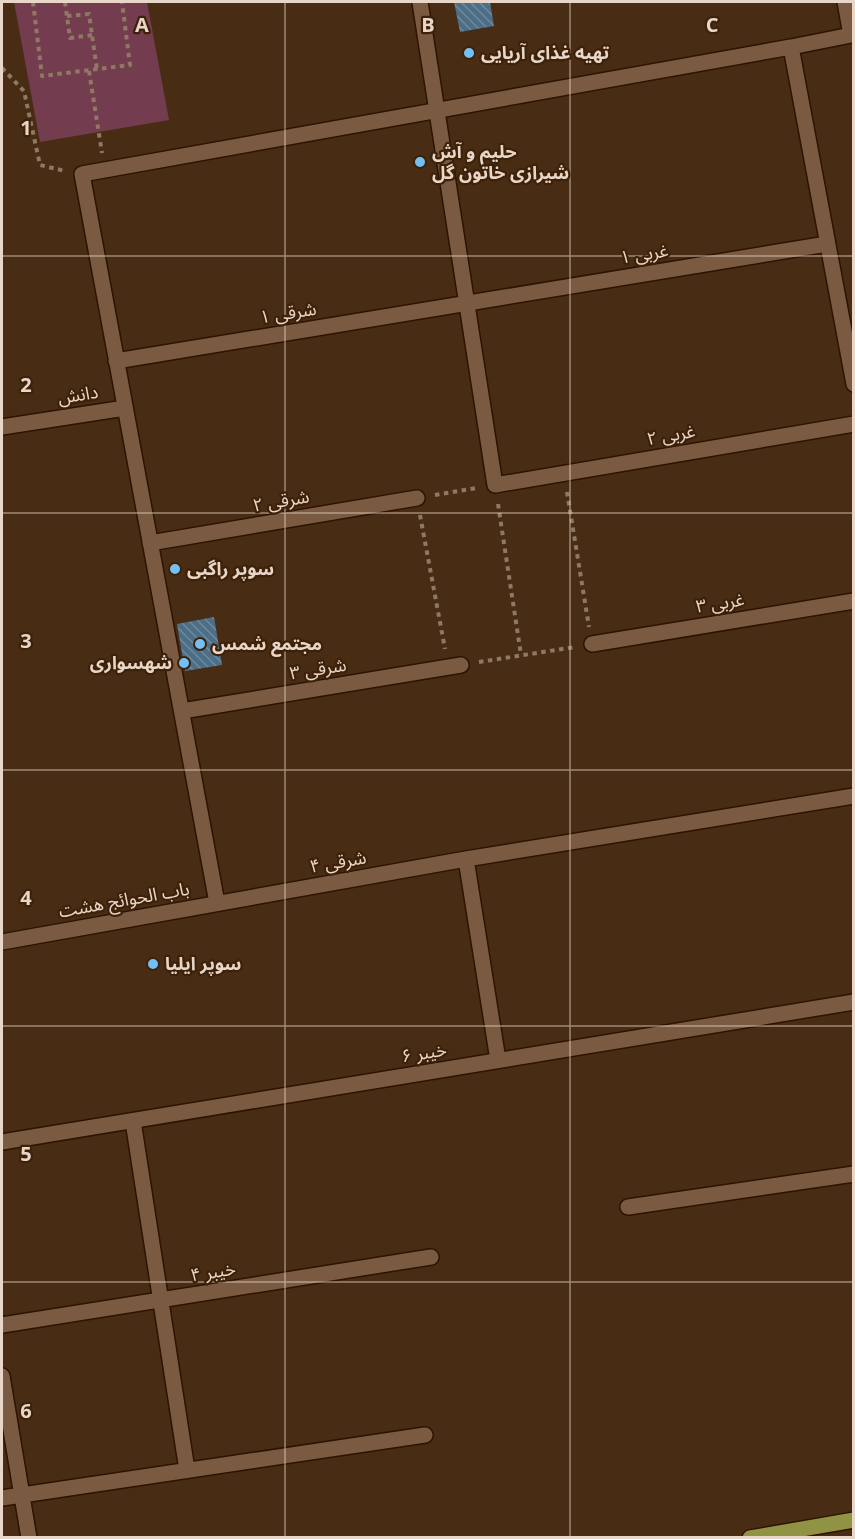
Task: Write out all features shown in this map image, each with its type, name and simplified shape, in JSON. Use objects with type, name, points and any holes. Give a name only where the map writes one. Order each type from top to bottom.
[{"type":"main road","points":[[750,1538],[854,1520]]},
{"type":"street","points":[[420,2],[495,485]]},
{"type":"street","points":[[217,903],[82,174],[851,35],[845,2]]},
{"type":"street","points":[[791,46],[854,384]]},
{"type":"street","name":"۱ غربی","points":[[467,303],[827,244]]},
{"type":"street","name":"۱ شرقی","points":[[116,361],[467,303]]},
{"type":"street","name":"دانش","points":[[2,427],[125,408]]},
{"type":"street","name":"۲ غربی","points":[[495,485],[854,424]]},
{"type":"street","name":"۲ شرقی","points":[[150,543],[417,498]]},
{"type":"street","name":"۳ غربی","points":[[592,644],[854,601]]},
{"type":"street","name":"۳ شرقی","points":[[182,711],[455,666]]},
{"type":"street","name":"۴ شرقی","points":[[217,903],[854,795]]},
{"type":"street","points":[[466,859],[498,1060]]},
{"type":"street","name":"باب الحوائج هشت","points":[[2,942],[217,903]]},
{"type":"street","name":"خیبر ۶","points":[[2,1142],[854,1002]]},
{"type":"street","points":[[133,1121],[186,1470]]},
{"type":"street","points":[[628,1207],[854,1174]]},
{"type":"street","name":"خیبر ۴","points":[[2,1325],[431,1257]]},
{"type":"street","points":[[2,1376],[30,1538]]},
{"type":"street","points":[[2,1498],[425,1436]]},
{"type":"path","points":[[33,2],[42,76],[130,65],[122,2]]},
{"type":"path","points":[[65,2],[70,38],[92,35]]},
{"type":"path","points":[[67,16],[89,14],[97,70]]},
{"type":"path","points":[[2,68],[24,91],[39,165],[82,174]]},
{"type":"path","points":[[89,70],[105,170]]},
{"type":"path","points":[[521,655],[495,485],[417,498],[455,666],[592,644],[563,473]]},
{"type":"shaded area","points":[[14,2],[147,2],[169,120],[40,142]]},
{"type":"building","points":[[454,2],[490,2],[494,26],[460,32]]},
{"type":"building","name":"مجتمع شمس","points":[[214,617],[222,665],[185,671],[177,624]]},
{"type":"place","name":"تهیه غذای آریایی","points":[[469,53]]},
{"type":"place","name":"حلیم و آش شیرازی خاتون گل","points":[[420,162]]},
{"type":"place","name":"سوپر راگبی","points":[[175,569]]},
{"type":"place","name":"مجتمع شمس","points":[[200,644]]},
{"type":"place","name":"شهسواری","points":[[184,663]]},
{"type":"place","name":"سوپر ایلیا","points":[[153,964]]}]
